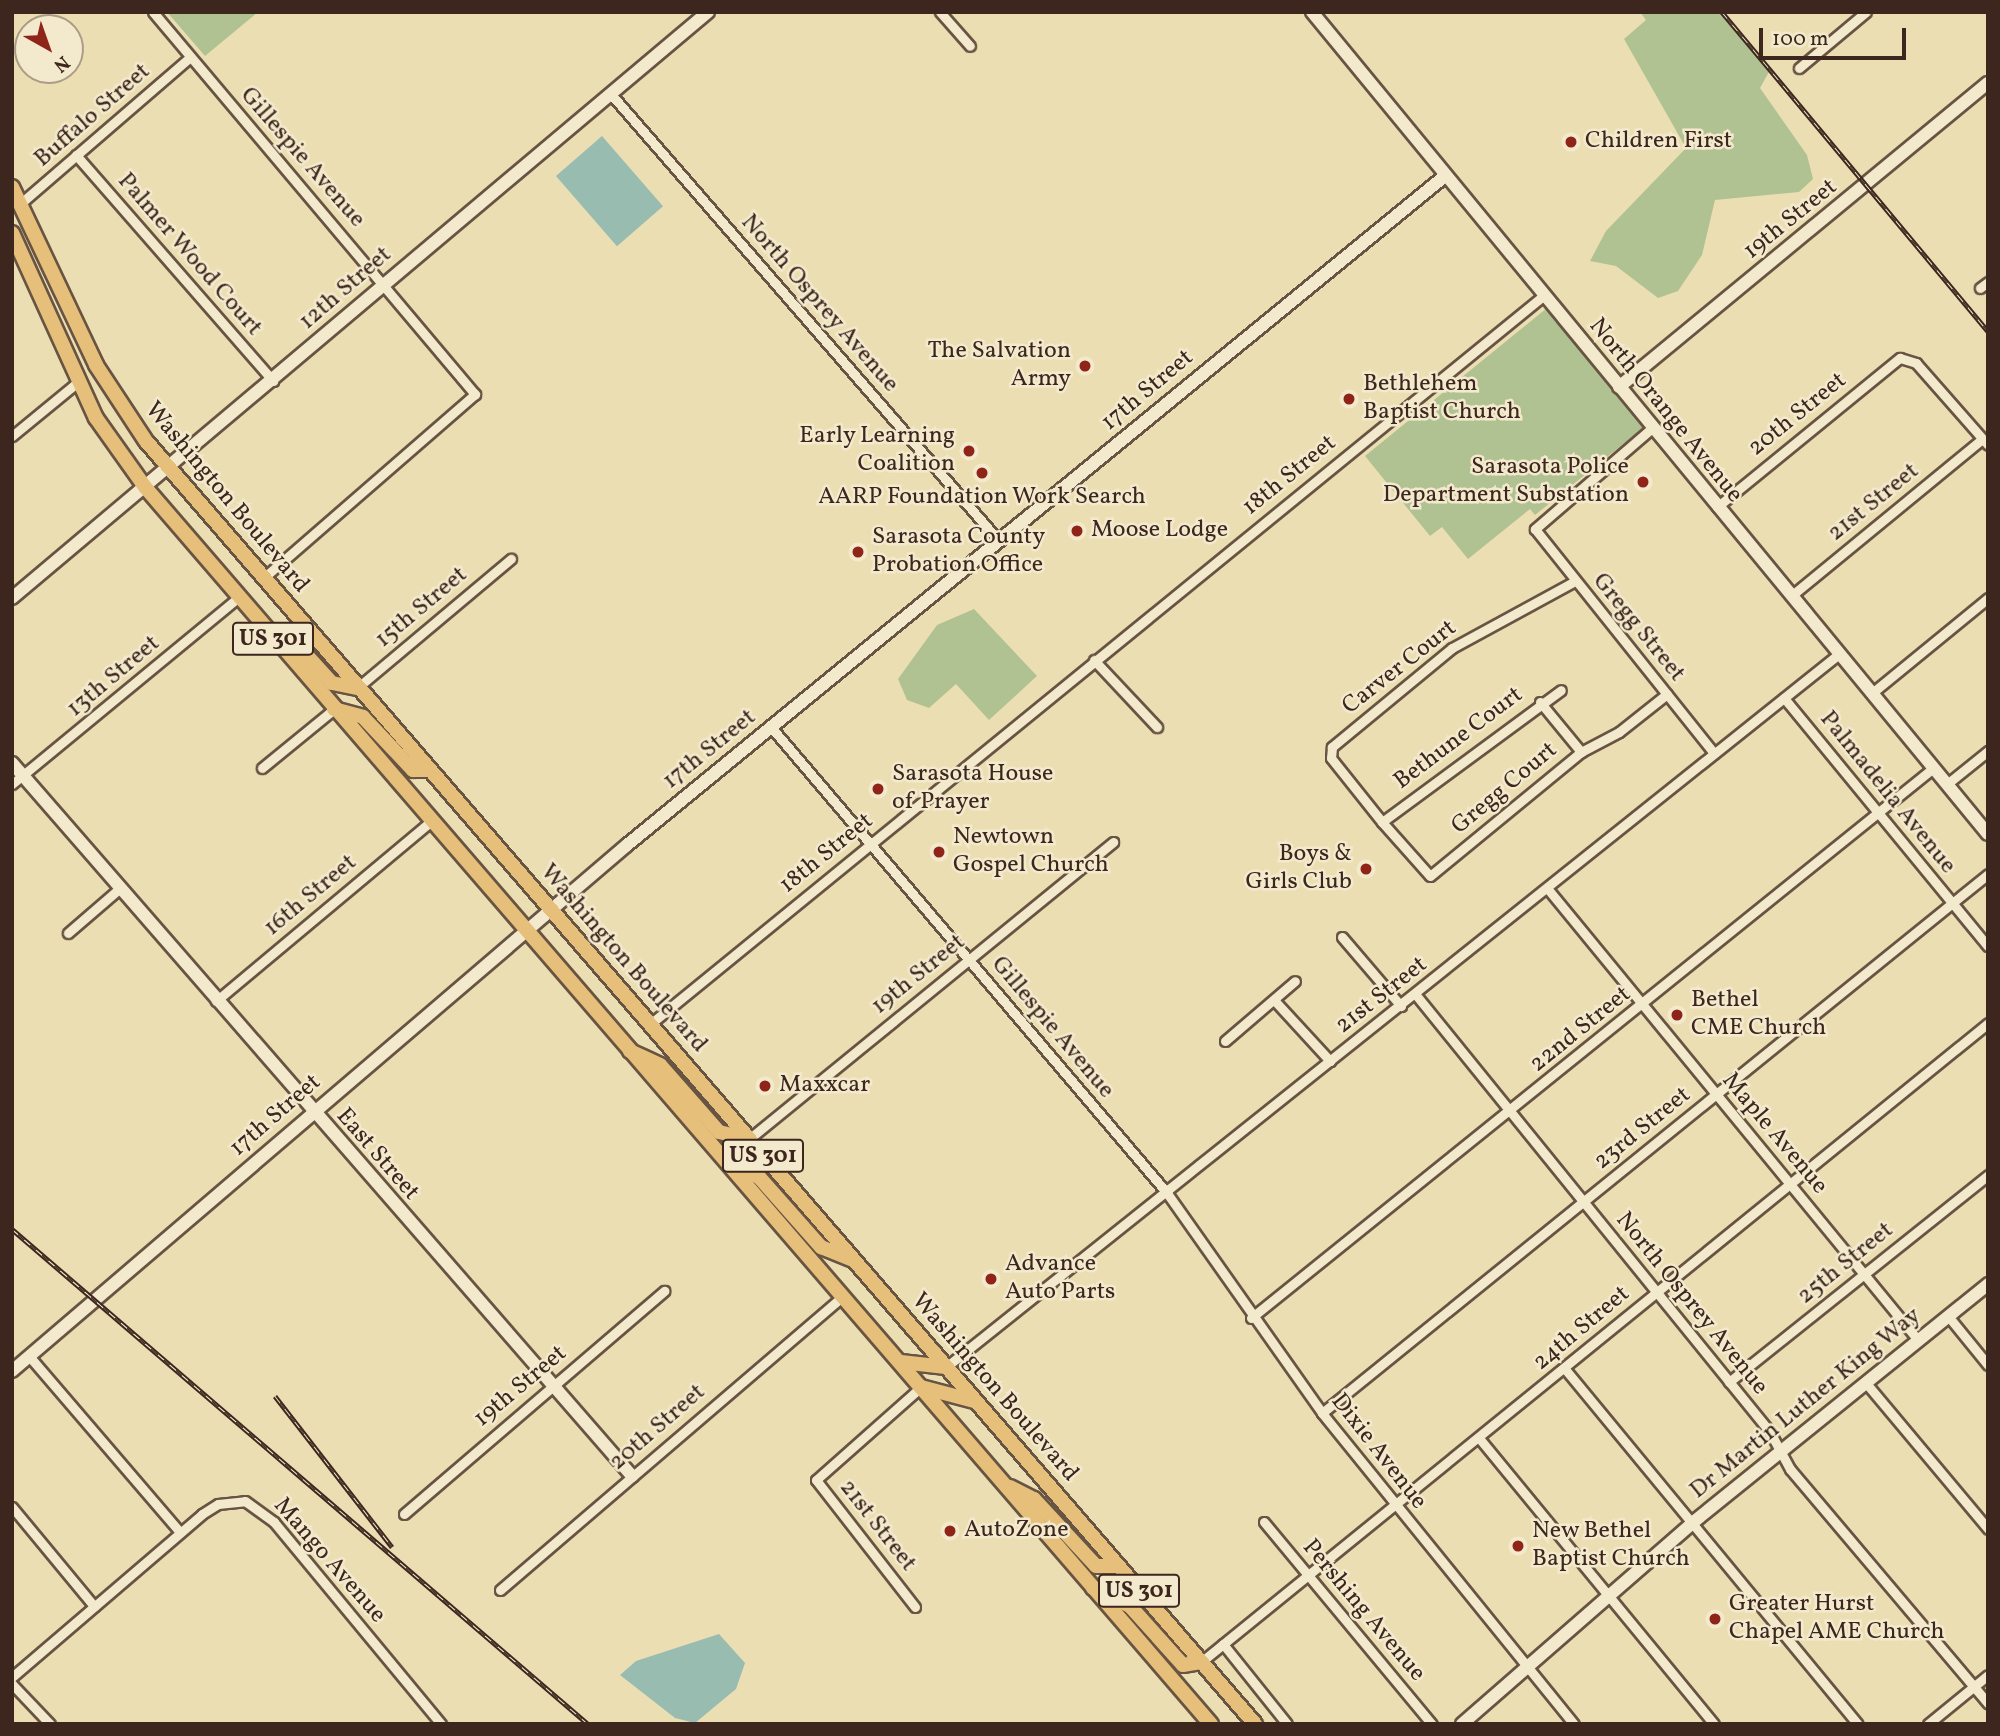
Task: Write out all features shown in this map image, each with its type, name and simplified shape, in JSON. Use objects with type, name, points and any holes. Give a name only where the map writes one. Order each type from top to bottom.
[{"type":"main road","name":"Washington Boulevard","points":[[12,187],[96,365],[168,468],[1255,1724]]},
{"type":"main road","name":"US 301","points":[[12,233],[79,381],[112,443],[145,487],[1211,1724]]},
{"type":"main road","points":[[267,631],[290,638],[332,683],[358,688]]},
{"type":"main road","points":[[334,709],[363,717],[413,770],[428,769]]},
{"type":"main road","points":[[630,1051],[660,1065],[719,1132],[749,1139]]},
{"type":"main road","points":[[732,1167],[759,1177],[821,1247],[853,1260]]},
{"type":"main road","points":[[901,1362],[946,1367]]},
{"type":"main road","points":[[921,1387],[975,1402]]},
{"type":"main road","points":[[1005,1485],[1034,1499],[1096,1566],[1117,1566]]},
{"type":"main road","points":[[1091,1587],[1130,1606],[1183,1665],[1201,1662]]},
{"type":"street","name":"Gillespie Avenue","points":[[153,12],[475,394],[264,578]]},
{"type":"street","name":"12th Street","points":[[12,598],[273,381],[384,283],[708,12]]},
{"type":"street","points":[[940,12],[970,46]]},
{"type":"street","name":"North Orange Avenue","points":[[1312,12],[1988,834]]},
{"type":"street","points":[[1799,68],[1866,12]]},
{"type":"street","name":"Buffalo Street","points":[[21,204],[190,57]]},
{"type":"street","name":"19th Street","points":[[1619,387],[1988,83]]},
{"type":"street","name":"North Osprey Avenue","points":[[610,93],[999,541]]},
{"type":"street","name":"Palmer Wood Court","points":[[76,155],[273,381]]},
{"type":"street","name":"17th Street","points":[[12,1371],[312,1113],[771,727],[1445,176]]},
{"type":"street","name":"18th Street","points":[[649,1025],[1543,296]]},
{"type":"street","name":"20th Street","points":[[1717,507],[1895,360],[1906,358],[1985,442]]},
{"type":"street","points":[[12,436],[79,381]]},
{"type":"street","name":"Gregg Street","points":[[1652,428],[1535,525],[1575,581],[1714,753]]},
{"type":"street","name":"21st Street","points":[[1791,596],[1985,442]]},
{"type":"street","name":"15th Street","points":[[358,688],[511,559]]},
{"type":"street","name":"Carver Court","points":[[1382,822],[1330,753],[1452,649],[1575,581]]},
{"type":"street","name":"13th Street","points":[[12,784],[239,597]]},
{"type":"street","points":[[1872,693],[1988,598]]},
{"type":"street","name":"21st Street","points":[[946,1367],[1416,995],[1840,653]]},
{"type":"street","points":[[1094,660],[1157,727]]},
{"type":"street","name":"Bethune Court","points":[[1382,822],[1540,702],[1560,690]]},
{"type":"street","name":"Gregg Court","points":[[1382,822],[1430,876],[1581,752],[1619,732],[1667,694]]},
{"type":"street","name":"Palmadelia Avenue","points":[[1784,698],[1988,946]]},
{"type":"street","points":[[1540,702],[1581,752]]},
{"type":"street","points":[[262,768],[334,709]]},
{"type":"street","name":"Gillespie Avenue","points":[[771,727],[1167,1192]]},
{"type":"street","points":[[1947,785],[1988,751]]},
{"type":"street","name":"East Street","points":[[12,763],[312,1113],[632,1476]]},
{"type":"street","name":"22nd Street","points":[[1251,1318],[1511,1112],[1933,768]]},
{"type":"street","name":"16th Street","points":[[216,1001],[431,821]]},
{"type":"street","name":"19th Street","points":[[749,1139],[1113,842]]},
{"type":"street","name":"23rd Street","points":[[1322,1413],[1988,874]]},
{"type":"street","name":"Maple Avenue","points":[[1547,888],[1918,1340]]},
{"type":"street","points":[[68,933],[119,889]]},
{"type":"street","points":[[1342,937],[1401,1006]]},
{"type":"street","points":[[1225,1041],[1295,981]]},
{"type":"street","name":"North Osprey Avenue","points":[[1416,995],[1729,1382],[1780,1451],[1988,1703]]},
{"type":"street","points":[[1274,1000],[1330,1061]]},
{"type":"street","name":"24th Street","points":[[1201,1662],[1988,1023]]},
{"type":"street","name":"25th Street","points":[[1729,1382],[1988,1175]]},
{"type":"street","name":"Dixie Avenue","points":[[1167,1192],[1251,1318],[1322,1413],[1394,1506],[1574,1724]]},
{"type":"street","name":"Dr Martin Luther King Way","points":[[1462,1724],[1691,1524],[1988,1284]]},
{"type":"street","name":"19th Street","points":[[404,1514],[664,1292]]},
{"type":"street","name":"20th Street","points":[[500,1590],[843,1296]]},
{"type":"street","points":[[1948,1316],[1988,1365]]},
{"type":"street","points":[[12,1677],[180,1532],[30,1356]]},
{"type":"street","points":[[1565,1369],[1858,1724]]},
{"type":"street","points":[[1866,1383],[1988,1529]]},
{"type":"street","name":"21st Street","points":[[915,1607],[816,1480],[921,1387]]},
{"type":"street","points":[[1479,1438],[1714,1724]]},
{"type":"street","name":"Mango Avenue","points":[[180,1532],[218,1504],[259,1508],[441,1724]]},
{"type":"street","points":[[12,1507],[94,1606]]},
{"type":"street","name":"Pershing Avenue","points":[[1264,1522],[1432,1724]]},
{"type":"street","points":[[1223,1644],[1287,1724]]},
{"type":"street","points":[[1928,1724],[1988,1675]]},
{"type":"street","points":[[12,1684],[50,1724]]},
{"type":"green space","points":[[167,12],[258,12],[205,56]]},
{"type":"green space","points":[[1640,12],[1720,12],[1770,70],[1760,88],[1807,155],[1813,179],[1799,192],[1715,200],[1702,255],[1678,291],[1658,298],[1616,266],[1590,261],[1606,231],[1686,148],[1624,39],[1646,20]]},
{"type":"green space","points":[[1547,308],[1643,428],[1535,515],[1530,509],[1468,559],[1442,527],[1430,536],[1365,456]]},
{"type":"green space","points":[[974,609],[1037,676],[989,720],[956,684],[929,708],[907,700],[898,679],[937,625]]},
{"type":"water","points":[[602,136],[663,206],[617,246],[556,176]]},
{"type":"water","points":[[719,1634],[745,1663],[736,1689],[695,1723],[675,1718],[620,1675],[636,1661]]},
{"type":"railway","points":[[1722,12],[1988,331]]},
{"type":"railway","points":[[12,1229],[588,1724]]},
{"type":"railway","points":[[275,1396],[392,1547]]},
{"type":"place","name":"Children First","points":[[1571,142]]},
{"type":"place","name":"The Salvation Army","points":[[1085,366]]},
{"type":"place","name":"Bethlehem Baptist Church","points":[[1349,399]]},
{"type":"place","name":"Early Learning Coalition","points":[[969,451]]},
{"type":"place","name":"AARP Foundation Work Search","points":[[982,473]]},
{"type":"place","name":"Sarasota Police Department Substation","points":[[1643,482]]},
{"type":"place","name":"Moose Lodge","points":[[1077,531]]},
{"type":"place","name":"Sarasota County Probation Office","points":[[858,552]]},
{"type":"place","name":"Sarasota House of Prayer","points":[[878,789]]},
{"type":"place","name":"Newtown Gospel Church","points":[[939,852]]},
{"type":"place","name":"Boys & Girls Club","points":[[1366,869]]},
{"type":"place","name":"Bethel CME Church","points":[[1677,1015]]},
{"type":"place","name":"Maxxcar","points":[[765,1086]]},
{"type":"place","name":"Advance Auto Parts","points":[[991,1279]]},
{"type":"place","name":"AutoZone","points":[[950,1531]]},
{"type":"place","name":"New Bethel Baptist Church","points":[[1518,1546]]},
{"type":"place","name":"Greater Hurst Chapel AME Church","points":[[1715,1619]]}]
